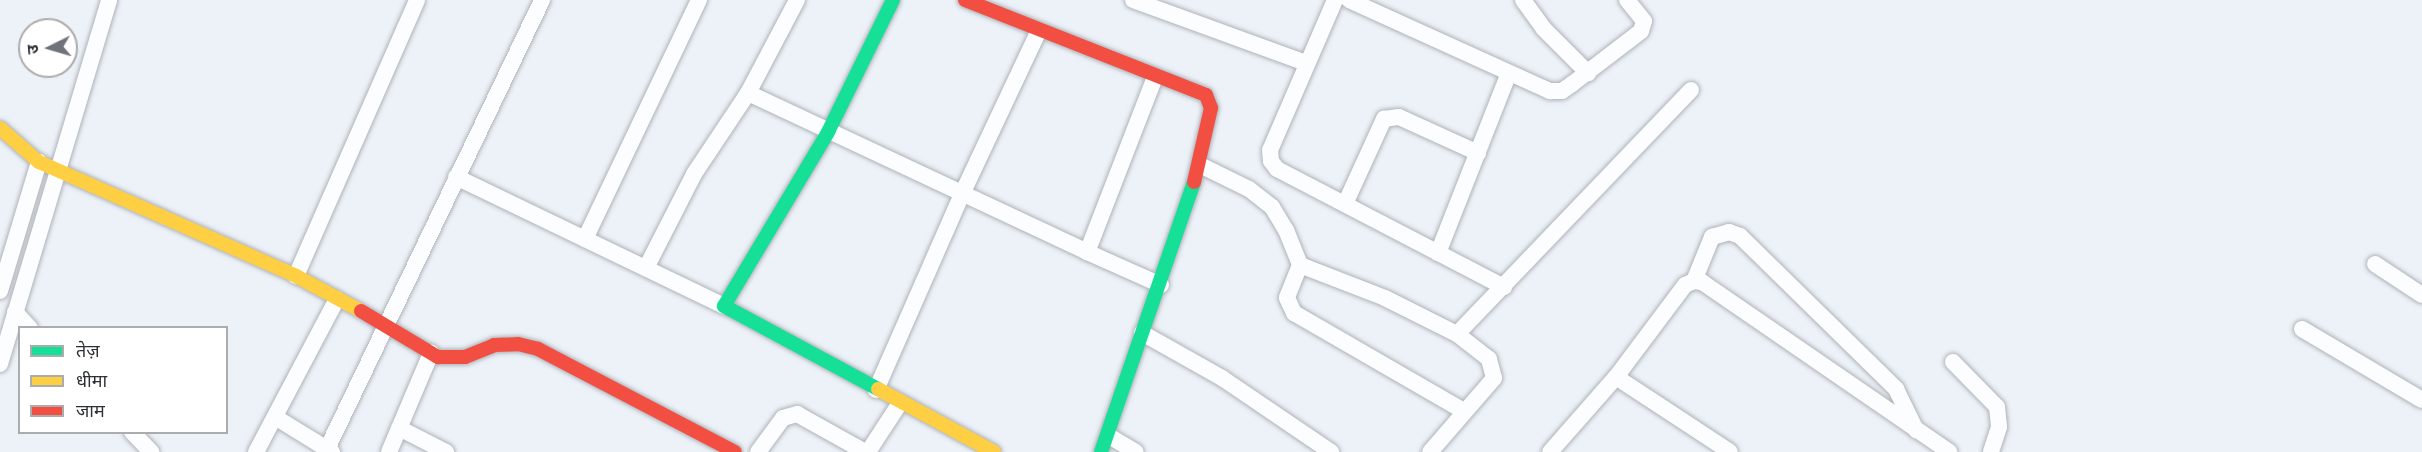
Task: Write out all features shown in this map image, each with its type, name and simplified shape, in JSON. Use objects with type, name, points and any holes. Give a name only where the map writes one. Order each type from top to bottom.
[{"type":"street","points":[[0,364],[109,0]]},
{"type":"street","points":[[296,276],[417,0]]},
{"type":"street","points":[[275,417],[330,450],[456,177],[542,0]]},
{"type":"street","points":[[585,239],[699,0]]},
{"type":"street","points":[[646,268],[694,174],[748,93],[797,0]]},
{"type":"street","points":[[724,306],[828,132],[892,0]]},
{"type":"street","points":[[965,0],[1155,77],[1206,95],[1211,108],[1200,165],[1109,436],[1101,452]]},
{"type":"street","points":[[1133,0],[1306,63]]},
{"type":"street","points":[[1335,0],[1270,150],[1271,161],[1277,168],[1504,288]]},
{"type":"street","points":[[1349,0],[1550,91],[1562,91],[1588,73],[1644,26],[1627,0]]},
{"type":"street","points":[[1523,0],[1543,28],[1588,73]]},
{"type":"street","points":[[876,390],[962,194],[1039,30]]},
{"type":"street","points":[[1438,253],[1509,73]]},
{"type":"street","points":[[1087,252],[1155,77]]},
{"type":"street","points":[[1457,334],[1504,288],[1691,90]]},
{"type":"street","points":[[748,93],[1161,285]]},
{"type":"street","points":[[1345,204],[1384,119],[1399,117],[1478,153]]},
{"type":"street","points":[[0,128],[39,162],[184,224],[296,276],[389,326],[431,353],[452,360],[494,345],[518,344],[538,349],[735,452]]},
{"type":"street","points":[[0,291],[39,162]]},
{"type":"street","points":[[1200,165],[1249,189],[1272,207],[1286,230],[1300,265],[1287,298],[1294,313],[1464,411]]},
{"type":"street","points":[[456,177],[724,306],[994,452]]},
{"type":"street","points":[[1694,281],[1712,237],[1729,232],[1740,236],[1896,389],[1916,430]]},
{"type":"street","points":[[2375,264],[2422,295]]},
{"type":"street","points":[[1300,265],[1385,298],[1457,334],[1490,359],[1494,368],[1494,378],[1431,452]]},
{"type":"street","points":[[1550,452],[1617,377],[1685,285],[1694,281],[1702,282],[1949,452]]},
{"type":"street","points":[[256,452],[338,299]]},
{"type":"street","points":[[15,312],[29,326]]},
{"type":"street","points":[[2302,329],[2422,400]]},
{"type":"street","points":[[1142,333],[1222,378],[1331,452]]},
{"type":"street","points":[[389,452],[431,353]]},
{"type":"street","points":[[1953,362],[1997,407],[1999,427],[1991,452]]},
{"type":"street","points":[[1617,377],[1730,452]]},
{"type":"street","points":[[758,452],[783,418],[797,414],[867,452],[900,403]]},
{"type":"street","points":[[399,428],[446,452]]},
{"type":"street","points":[[134,434],[151,452]]},
{"type":"street","points":[[1109,436],[1136,452]]},
{"type":"traffic: fast","points":[[878,389],[724,306],[828,132],[893,0]]},
{"type":"traffic: fast","points":[[1101,452],[1194,182]]},
{"type":"traffic: slow","points":[[0,128],[39,162],[296,276],[361,311]]},
{"type":"traffic: slow","points":[[878,389],[994,452]]},
{"type":"traffic: jam","points":[[965,0],[1206,95],[1211,108],[1194,182]]},
{"type":"traffic: jam","points":[[361,311],[438,357],[465,357],[494,345],[518,344],[538,349],[735,452]]}]
